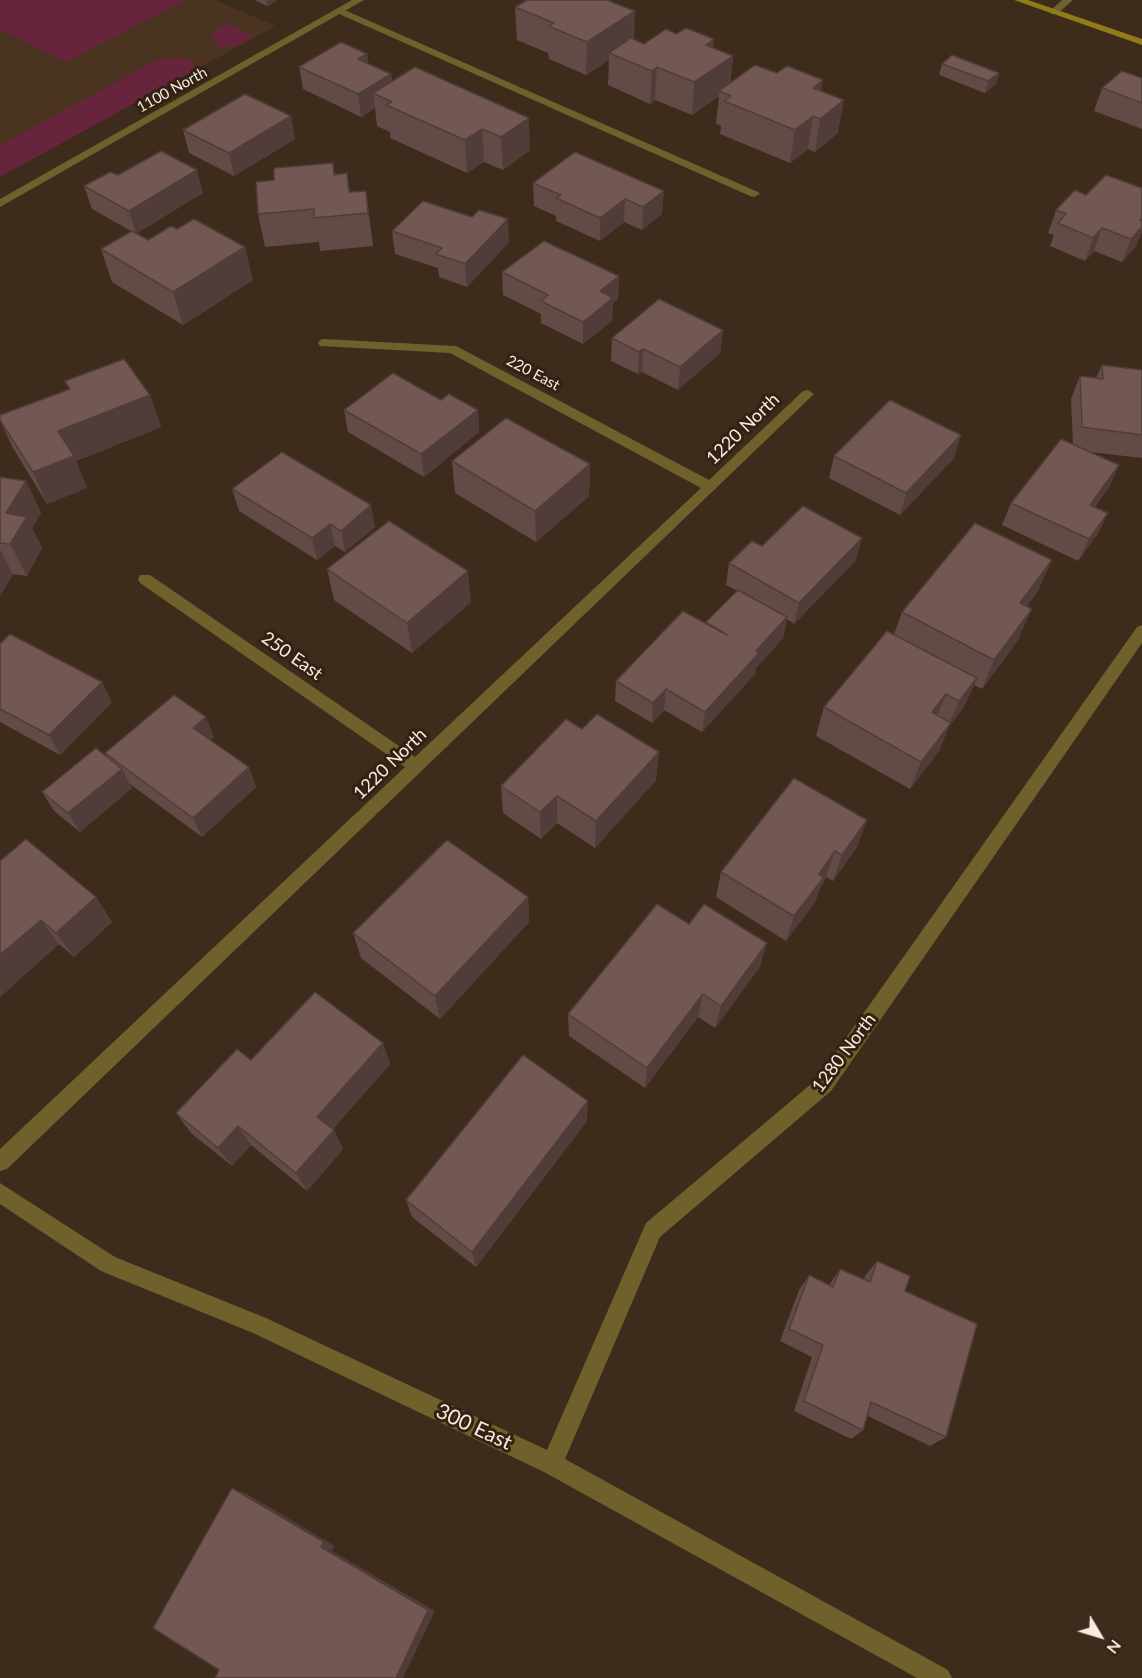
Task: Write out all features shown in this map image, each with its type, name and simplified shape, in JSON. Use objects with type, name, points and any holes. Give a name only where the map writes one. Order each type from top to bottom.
[{"type":"main road","points":[[1019,0],[1142,42]]},
{"type":"street","name":"1100 North","points":[[0,204],[359,0]]},
{"type":"street","points":[[1054,12],[1068,0]]},
{"type":"street","points":[[340,11],[754,194]]},
{"type":"street","name":"220 East","points":[[324,343],[452,349],[711,487]]},
{"type":"street","name":"1220 North","points":[[0,1162],[808,394]]},
{"type":"street","name":"250 East","points":[[145,579],[416,766]]},
{"type":"street","name":"1280 North","points":[[552,1464],[652,1230],[824,1085],[1142,631]]},
{"type":"street","name":"300 East","points":[[0,1193],[108,1264],[259,1325],[552,1464],[940,1678]]},
{"type":"shaded area","points":[[0,0],[215,0],[276,26],[0,176]]},
{"type":"shaded area","points":[[0,0],[185,0],[66,62],[0,29]]},
{"type":"shaded area","points":[[227,23],[252,35],[252,38],[238,46],[231,45],[224,49],[218,46],[213,40],[214,33]]},
{"type":"shaded area","points":[[179,57],[199,63],[193,66],[197,69],[0,177],[0,145],[153,62]]},
{"type":"building","points":[[527,0],[607,0],[635,11],[587,42],[548,26],[554,23],[515,7]]},
{"type":"building","points":[[686,28],[714,39],[706,45],[733,56],[694,82],[657,67],[652,71],[609,53],[631,38],[644,44],[666,29],[676,34]]},
{"type":"building","points":[[341,42],[367,54],[358,59],[391,74],[358,94],[299,67]]},
{"type":"building","points":[[952,55],[999,73],[988,81],[942,64]]},
{"type":"building","points":[[755,65],[777,73],[787,66],[823,80],[813,88],[844,100],[820,119],[813,116],[795,130],[724,101],[731,96],[719,91]]},
{"type":"building","points":[[415,67],[529,118],[501,137],[482,129],[465,140],[386,105],[392,102],[373,93]]},
{"type":"building","points":[[1122,71],[1142,78],[1142,103],[1102,88]]},
{"type":"building","points":[[245,94],[291,116],[229,153],[183,130]]},
{"type":"building","points":[[161,151],[197,170],[129,211],[84,186],[110,172],[118,175]]},
{"type":"building","points":[[575,152],[664,191],[643,207],[625,199],[600,218],[556,198],[561,195],[533,183]]},
{"type":"building","points":[[333,163],[334,175],[347,173],[349,192],[366,191],[368,213],[314,218],[314,209],[258,214],[256,182],[274,180],[274,168]]},
{"type":"building","points":[[1106,175],[1142,188],[1142,218],[1140,220],[1142,227],[1131,239],[1102,228],[1093,238],[1058,223],[1066,214],[1056,210],[1075,190],[1086,195]]},
{"type":"building","points":[[423,201],[472,217],[479,210],[508,219],[465,264],[436,254],[442,248],[392,231]]},
{"type":"building","points":[[194,219],[245,247],[173,292],[101,249],[132,231],[148,240],[171,226],[177,229]]},
{"type":"building","points":[[544,241],[619,276],[600,291],[613,298],[583,322],[541,301],[548,295],[502,272]]},
{"type":"building","points":[[659,299],[723,330],[680,367],[643,349],[639,352],[612,338]]},
{"type":"building","points":[[124,359],[150,395],[58,431],[74,456],[33,472],[0,420],[0,415],[70,389],[65,381]]},
{"type":"building","points":[[1102,365],[1142,370],[1142,435],[1082,427],[1080,376],[1103,379]]},
{"type":"building","points":[[393,373],[441,400],[449,394],[478,410],[421,454],[344,410]]},
{"type":"building","points":[[890,400],[961,435],[906,493],[834,456]]},
{"type":"building","points":[[506,418],[590,464],[535,511],[452,461]]},
{"type":"building","points":[[1061,439],[1119,465],[1090,505],[1108,513],[1089,539],[1011,503]]},
{"type":"building","points":[[282,452],[371,505],[341,531],[330,524],[312,538],[232,489]]},
{"type":"building","points":[[0,477],[26,481],[6,513],[27,517],[10,544],[0,543]]},
{"type":"building","points":[[803,506],[862,538],[799,603],[729,563],[752,541],[762,546]]},
{"type":"building","points":[[389,521],[468,571],[407,623],[327,569]]},
{"type":"building","points":[[975,523],[1052,560],[1020,603],[1032,609],[994,660],[902,612]]},
{"type":"building","points":[[738,590],[787,617],[756,651],[759,653],[705,712],[666,689],[653,703],[616,681],[683,611],[727,635],[706,622]]},
{"type":"building","points":[[887,631],[977,678],[959,701],[946,694],[932,712],[951,723],[921,762],[824,707]]},
{"type":"building","points":[[10,634],[102,682],[49,735],[0,709],[0,644]]},
{"type":"building","points":[[174,695],[206,717],[193,728],[249,767],[193,818],[105,753]]},
{"type":"building","points":[[597,714],[659,752],[596,821],[557,796],[540,812],[501,786],[566,719],[582,729]]},
{"type":"building","points":[[96,748],[122,769],[68,813],[42,792]]},
{"type":"building","points":[[794,778],[867,820],[842,855],[835,851],[819,874],[824,877],[794,916],[721,872]]},
{"type":"building","points":[[26,839],[96,897],[56,933],[41,920],[0,955],[0,861]]},
{"type":"building","points":[[447,840],[528,897],[435,996],[353,933]]},
{"type":"building","points":[[657,904],[689,924],[704,904],[767,943],[721,1006],[703,994],[647,1068],[568,1014]]},
{"type":"building","points":[[315,992],[383,1043],[317,1117],[334,1130],[296,1173],[238,1126],[218,1148],[176,1113],[237,1049],[251,1060]]},
{"type":"building","points":[[523,1055],[588,1101],[472,1252],[406,1200]]},
{"type":"building","points":[[877,1261],[910,1276],[905,1291],[977,1324],[946,1437],[871,1402],[863,1430],[804,1401],[823,1345],[789,1329],[809,1275],[833,1287],[840,1269],[870,1282]]},
{"type":"building","points":[[232,1488],[324,1542],[321,1547],[428,1610],[396,1678],[215,1678],[219,1670],[153,1628]]}]
